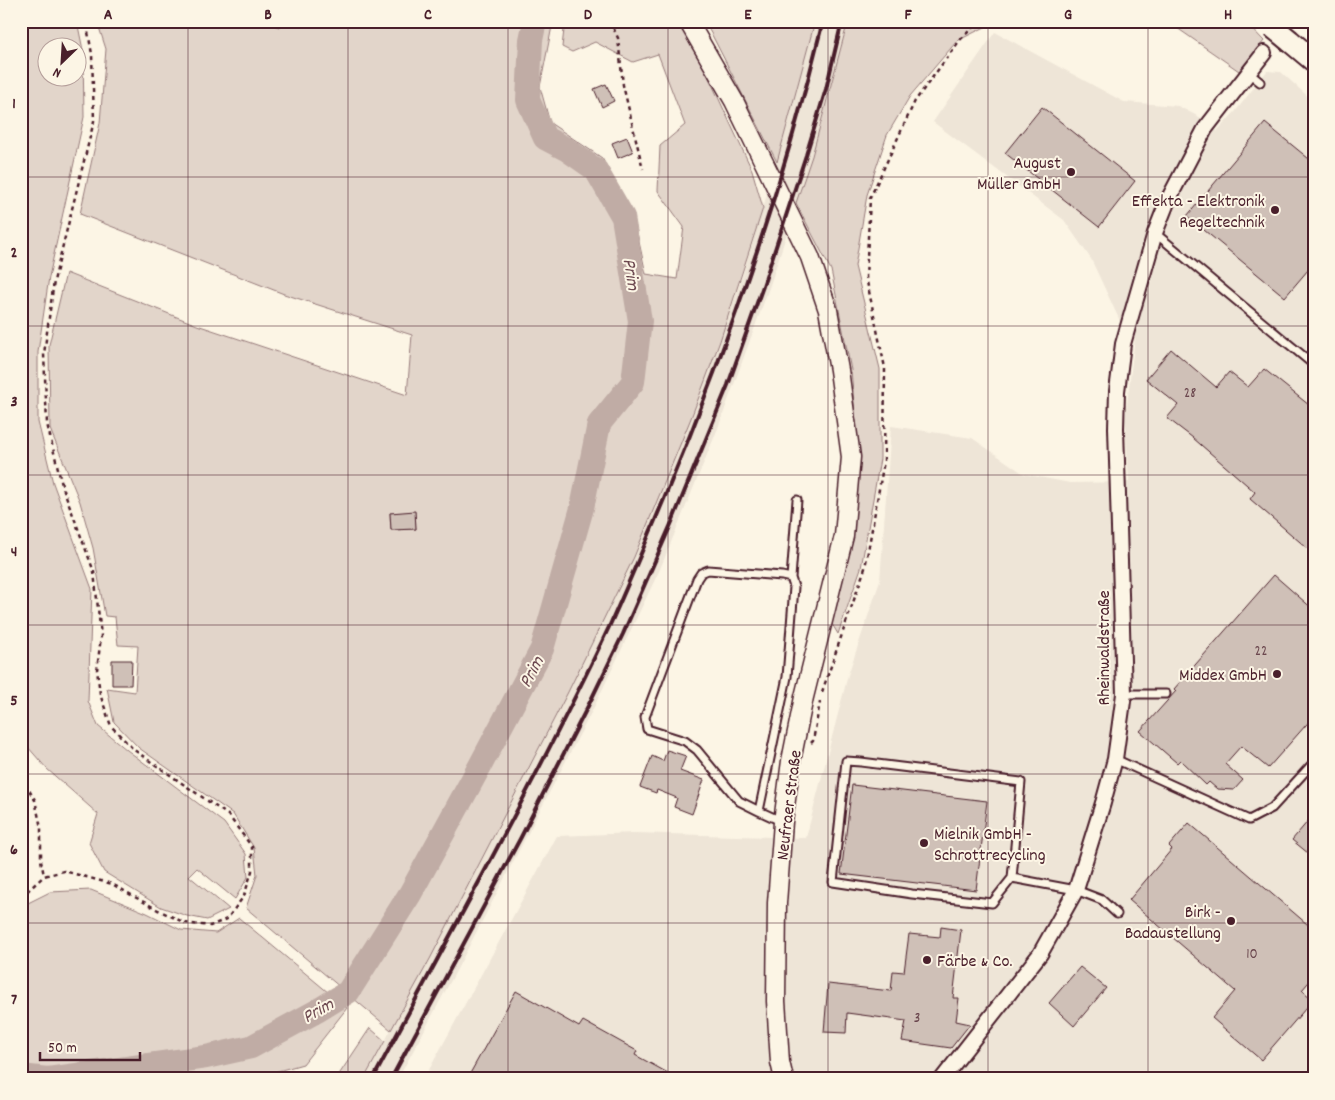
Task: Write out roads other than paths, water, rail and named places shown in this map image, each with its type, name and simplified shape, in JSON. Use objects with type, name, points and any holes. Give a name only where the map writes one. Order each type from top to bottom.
[{"type":"main road","points":[[1269,24],[1314,61]]},
{"type":"street","name":"Neufraer Straße","points":[[688,21],[734,101],[810,257],[828,310],[839,370],[851,457],[844,536],[804,697],[783,822],[777,903],[776,1001],[780,1062],[784,1079]]},
{"type":"street","name":"Rheinwaldstraße","points":[[942,1079],[1040,954],[1076,890],[1115,759],[1124,694],[1116,428],[1117,391],[1123,344],[1155,233],[1168,200],[1205,129],[1254,78],[1264,53]]},
{"type":"lane","points":[[1155,233],[1314,365]]},
{"type":"lane","points":[[759,811],[787,677],[794,587],[791,578],[797,500]]},
{"type":"lane","points":[[783,822],[739,801],[696,750],[685,741],[647,729],[645,717],[700,573],[708,570],[791,578]]},
{"type":"lane","points":[[1124,694],[1166,694]]},
{"type":"lane","points":[[1115,759],[1249,820],[1272,808],[1314,762]]},
{"type":"lane","points":[[846,761],[1021,782],[1012,878],[992,903],[912,894],[833,882],[846,761]]},
{"type":"lane","points":[[1012,878],[1076,890],[1102,900],[1117,914]]},
{"type":"waterway","name":"Prim","points":[[21,1076],[48,1079],[206,1057],[251,1047],[348,992],[410,894],[542,649],[582,508],[599,424],[633,382],[640,321],[623,217],[596,170],[566,149],[545,138],[528,100],[531,40],[535,21]]},
{"type":"railway","points":[[373,1079],[553,742],[609,627],[637,563],[711,382],[753,263],[790,143],[823,21]]},
{"type":"railway","points":[[391,1079],[521,837],[589,704],[623,634],[672,522],[728,385],[763,286],[826,89],[842,21]]},
{"type":"place","name":"August Müller GmbH","points":[[1071,172]]},
{"type":"place","name":"Effekta - Elektronik Regeltechnik","points":[[1275,210]]},
{"type":"place","name":"Middex GmbH","points":[[1277,674]]},
{"type":"place","name":"Mielnik GmbH - Schrottrecycling","points":[[924,843]]},
{"type":"place","name":"Birk - Badaustellung","points":[[1231,921]]},
{"type":"place","name":"Färbe & Co.","points":[[927,960]]}]
